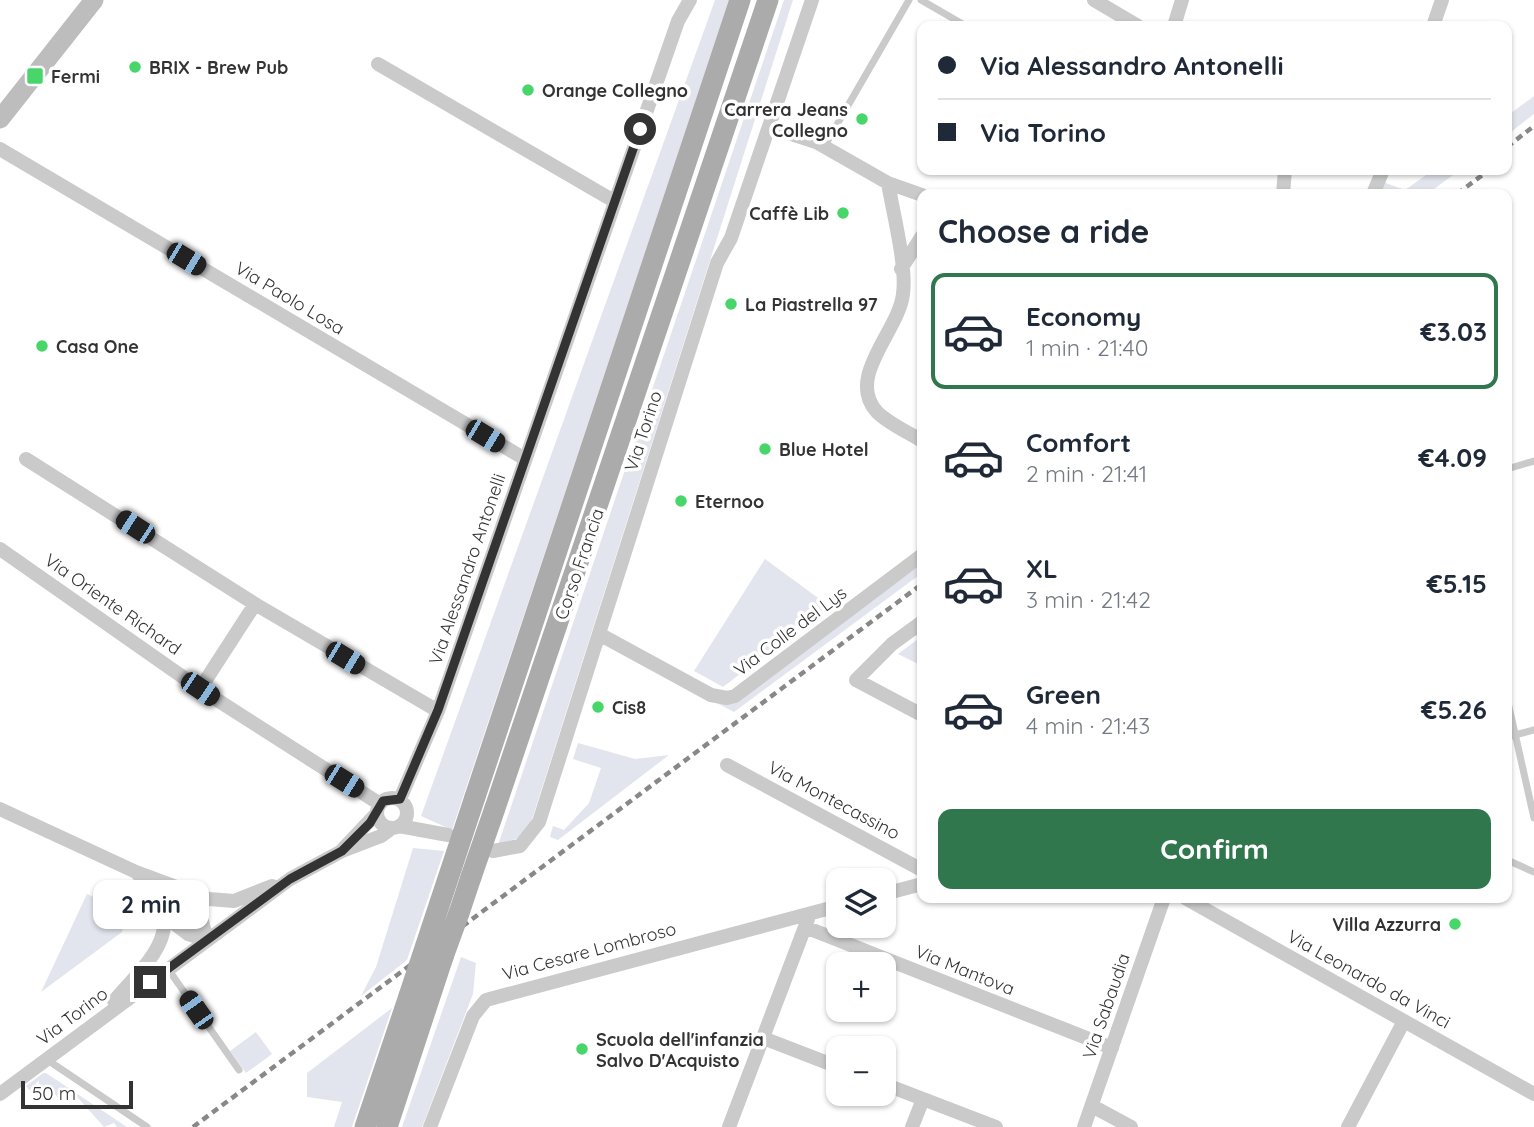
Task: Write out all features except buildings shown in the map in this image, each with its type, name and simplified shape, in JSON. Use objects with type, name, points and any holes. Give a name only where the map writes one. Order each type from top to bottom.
[{"type":"main road","name":"Corso Francia","points":[[365,1127],[740,0]]},
{"type":"main road","name":"Corso Francia","points":[[387,1127],[768,0]]},
{"type":"street","points":[[0,118],[94,0]]},
{"type":"street","name":"Via Alessandro Antonelli","points":[[400,799],[438,710],[614,201],[678,21],[690,0]]},
{"type":"street","name":"Via Torino","points":[[493,850],[520,846],[539,822],[717,263],[731,238],[812,0]]},
{"type":"street","points":[[1094,0],[1130,21]]},
{"type":"street","points":[[1176,21],[1182,0]]},
{"type":"street","points":[[1435,21],[1442,0]]},
{"type":"street","points":[[378,64],[614,201]]},
{"type":"street","points":[[770,127],[824,147],[888,183],[917,193]]},
{"type":"street","name":"Via Paolo Losa","points":[[0,149],[525,459]]},
{"type":"street","points":[[888,183],[904,287],[900,310],[870,368],[867,390],[875,410],[917,438]]},
{"type":"street","points":[[901,269],[917,244]]},
{"type":"street","points":[[26,458],[255,604],[438,710]]},
{"type":"street","name":"Via Oriente Richard","points":[[0,549],[200,689],[379,809]]},
{"type":"street","name":"Via Colle del Lys","points":[[599,634],[711,695],[727,698],[735,696],[917,559]]},
{"type":"street","points":[[200,689],[255,604]]},
{"type":"street","points":[[917,626],[892,644],[856,680],[917,712]]},
{"type":"street","name":"Via Montecassino","points":[[727,765],[917,867]]},
{"type":"street","points":[[395,827],[405,820],[407,811],[400,799],[387,799],[379,809],[380,822],[395,827],[448,835]]},
{"type":"street","points":[[0,809],[136,872],[209,899],[234,901],[290,879]]},
{"type":"street","name":"Via Torino","points":[[342,851],[379,809]]},
{"type":"street","name":"Via Torino","points":[[0,1094],[290,879],[395,827]]},
{"type":"street","points":[[136,872],[153,890],[166,917],[188,934],[207,940]]},
{"type":"street","points":[[896,891],[917,885]]},
{"type":"street","points":[[186,890],[198,906],[207,940]]},
{"type":"street","name":"Via Sabaudia","points":[[1084,1127],[1162,903]]},
{"type":"street","name":"Via Leonardo da Vinci","points":[[1194,903],[1534,1094]]},
{"type":"street","name":"Via Cesare Lombroso","points":[[430,1127],[473,1016],[486,1000],[807,920],[826,911]]},
{"type":"street","points":[[98,1020],[157,952],[163,939],[166,917]]},
{"type":"street","points":[[729,1127],[807,920]]},
{"type":"street","name":"Via Mantova","points":[[807,920],[1112,1048]]},
{"type":"street","points":[[1348,1127],[1404,1021]]},
{"type":"street","points":[[763,1038],[826,1062]]},
{"type":"street","points":[[896,1089],[996,1127]]},
{"type":"street","points":[[912,1127],[923,1099]]},
{"type":"street","points":[[1092,1106],[1132,1127]]},
{"type":"lane","points":[[824,147],[909,0]]},
{"type":"lane","points":[[921,0],[958,21]]},
{"type":"lane","points":[[1512,468],[1534,461]]},
{"type":"lane","points":[[1512,736],[1534,730]]},
{"type":"lane","points":[[1512,740],[1534,818]]},
{"type":"lane","points":[[1512,862],[1534,872]]},
{"type":"lane","points":[[168,969],[239,1070]]},
{"type":"lane","points":[[46,1059],[147,1127]]},
{"type":"shaded area","points":[[715,0],[730,0],[452,830],[421,816]]},
{"type":"shaded area","points":[[784,0],[793,0],[527,835],[498,845]]},
{"type":"shaded area","points":[[1534,96],[1534,114],[1512,131],[1512,112]]},
{"type":"shaded area","points":[[1426,175],[1453,175],[1434,189],[1406,189]]},
{"type":"shaded area","points":[[1383,182],[1402,189],[1381,189]]},
{"type":"shaded area","points":[[765,559],[829,606],[723,687],[694,671]]},
{"type":"shaded area","points":[[917,568],[917,577],[734,712],[709,699],[730,703]]},
{"type":"shaded area","points":[[917,640],[917,664],[898,654]]},
{"type":"shaded area","points":[[578,743],[635,759],[669,755],[558,840],[550,837],[553,826],[564,830],[589,803],[601,768],[573,759]]},
{"type":"shaded area","points":[[413,848],[444,851],[407,960],[361,996],[376,967]]},
{"type":"shaded area","points":[[175,893],[187,898],[195,915],[196,926],[181,920],[171,910],[168,900]]},
{"type":"shaded area","points":[[87,894],[126,912],[122,932],[41,992]]},
{"type":"shaded area","points":[[461,957],[476,963],[473,994],[422,1127],[402,1127]]},
{"type":"shaded area","points":[[392,1008],[352,1127],[334,1127],[342,1102],[307,1097],[307,1073]]},
{"type":"shaded area","points":[[256,1032],[272,1054],[246,1073],[230,1051]]},
{"type":"shaded area","points":[[43,1073],[70,1089],[58,1098],[48,1085],[34,1096],[26,1086]]},
{"type":"shaded area","points":[[70,1089],[127,1127],[117,1127],[114,1123],[104,1127]]},
{"type":"railway","points":[[1512,143],[1534,126]]},
{"type":"railway","points":[[1464,189],[1482,175]]},
{"type":"railway","points":[[193,1127],[917,588]]},
{"type":"place","name":"BRIX - Brew Pub","points":[[135,67]]},
{"type":"place","name":"Fermi","points":[[35,76]]},
{"type":"place","name":"Orange Collegno","points":[[528,90]]},
{"type":"place","name":"Carrera Jeans Collegno","points":[[862,119]]},
{"type":"place","name":"Caffè Lib","points":[[843,213]]},
{"type":"place","name":"La Piastrella 97","points":[[731,304]]},
{"type":"place","name":"Casa One","points":[[42,346]]},
{"type":"place","name":"Blue Hotel","points":[[765,449]]},
{"type":"place","name":"Eternoo","points":[[681,501]]},
{"type":"place","name":"Cis8","points":[[598,707]]},
{"type":"place","name":"Villa Azzurra","points":[[1455,924]]},
{"type":"place","name":"Scuola dell'infanzia Salvo D'Acquisto","points":[[582,1049]]},
{"type":"route","points":[[150,982],[290,879],[342,851],[370,823],[383,801],[400,799],[438,710],[640,129]]}]
